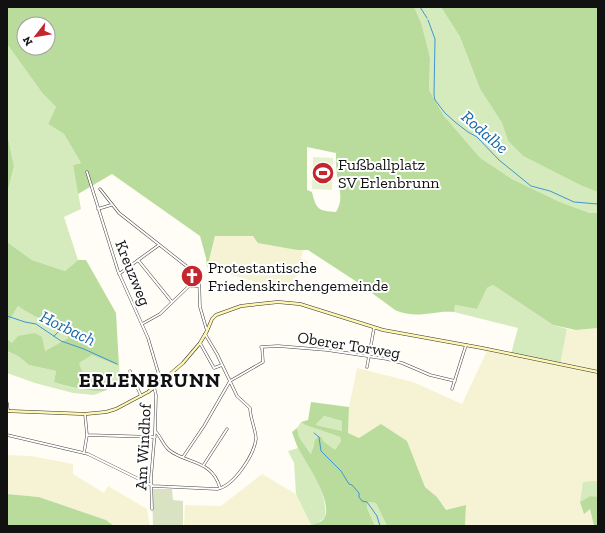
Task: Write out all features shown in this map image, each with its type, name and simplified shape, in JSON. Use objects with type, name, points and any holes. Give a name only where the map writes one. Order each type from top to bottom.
[{"type":"street","name":"Kreuzweg","points":[[87,172],[119,274],[152,349],[161,382]]},
{"type":"street","points":[[100,189],[111,205],[123,217],[199,276],[200,307],[207,331]]},
{"type":"street","points":[[98,209],[111,205]]},
{"type":"street","points":[[119,274],[159,245]]},
{"type":"street","points":[[138,260],[172,302]]},
{"type":"street","points":[[142,324],[157,316],[189,286],[199,286]]},
{"type":"street","points":[[7,403],[8,411],[85,414],[106,412],[116,409],[141,396],[154,387],[188,358],[200,343],[213,318],[220,313],[241,306],[285,302],[300,304],[374,328],[598,372]]},
{"type":"street","points":[[367,367],[374,328]]},
{"type":"street","points":[[7,435],[84,453],[151,485],[220,488],[227,484],[247,463],[256,438],[250,418],[250,408],[237,396],[205,334]]},
{"type":"street","points":[[200,343],[214,368],[222,365]]},
{"type":"street","points":[[452,389],[466,345]]},
{"type":"street","name":"Oberer Torweg","points":[[230,381],[263,362],[262,347],[300,348],[370,356],[393,361],[430,375],[455,381]]},
{"type":"street","points":[[130,371],[141,396]]},
{"type":"street","points":[[183,457],[204,426],[230,381]]},
{"type":"street","name":"Am Windhof","points":[[152,509],[151,485],[155,438],[156,395],[154,387]]},
{"type":"street","points":[[84,453],[87,435],[85,414]]},
{"type":"street","points":[[203,466],[227,429]]},
{"type":"street","points":[[155,431],[169,450],[203,466],[214,476],[220,488]]},
{"type":"street","points":[[87,435],[155,438]]},
{"type":"shaded area","points":[[215,236],[253,236],[296,250],[304,249],[301,258],[309,262],[292,281],[287,291],[207,268]]},
{"type":"shaded area","points":[[598,328],[598,481],[592,481],[590,509],[594,526],[465,526],[466,505],[446,510],[437,497],[425,487],[407,441],[359,438],[348,433],[349,407],[357,368],[413,382],[462,404],[487,351],[560,365],[567,329],[576,330]]},
{"type":"shaded area","points":[[7,455],[31,456],[73,464],[73,474],[104,493],[108,486],[147,509],[150,526],[114,526],[106,520],[40,497],[7,494]]},
{"type":"shaded area","points":[[262,474],[296,494],[311,525],[184,526],[185,505],[221,506]]},
{"type":"green space","points":[[7,7],[414,7],[421,23],[430,58],[429,90],[444,116],[480,158],[512,179],[560,202],[590,213],[598,213],[598,328],[576,330],[553,325],[493,285],[487,288],[477,309],[455,305],[454,312],[418,314],[403,313],[395,310],[357,282],[308,250],[297,250],[258,243],[253,236],[215,236],[207,268],[200,236],[112,174],[78,194],[73,165],[81,163],[64,134],[48,124],[56,107],[43,94],[7,44]],"holes":[[[307,147],[336,153],[340,203],[336,212],[325,211],[317,206],[312,192],[307,190]]]},
{"type":"green space","points":[[414,7],[441,7],[460,37],[480,89],[502,123],[508,141],[523,156],[582,186],[598,192],[598,213],[590,213],[560,202],[512,179],[480,159],[444,116],[429,90],[430,58]]},
{"type":"green space","points":[[441,7],[598,7],[598,192],[582,186],[523,156],[508,141],[502,123],[480,89],[460,37]]},
{"type":"green space","points":[[7,44],[43,94],[56,107],[48,124],[64,134],[81,163],[73,165],[81,209],[64,217],[78,260],[65,271],[32,260],[7,242],[7,194],[14,166],[7,133]]},
{"type":"green space","points":[[7,133],[14,166],[7,194]]},
{"type":"green space","name":"Fußballplatz SV Erlenbrunn","points":[[313,157],[333,158],[332,190],[312,189]]},
{"type":"green space","points":[[7,242],[32,260],[65,271],[78,260],[86,260],[116,313],[119,366],[92,355],[79,363],[83,374],[94,375],[110,371],[113,373],[110,381],[112,386],[107,390],[88,390],[58,384],[54,382],[56,371],[29,365],[18,356],[7,351],[7,339],[12,343],[18,336],[35,333],[42,337],[45,351],[68,338],[51,324],[18,306],[9,321],[7,320]]},
{"type":"green space","points":[[493,285],[553,325],[567,329],[560,365],[511,354],[518,328],[454,312],[455,305],[477,309],[487,288]]},
{"type":"green space","points":[[18,306],[51,324],[68,338],[45,351],[12,343],[7,339],[7,320],[9,321]]},
{"type":"green space","points":[[7,351],[18,356],[29,365],[56,371],[54,382],[73,388],[107,390],[94,395],[73,393],[35,383],[7,373]]},
{"type":"green space","points":[[92,355],[119,366],[120,378],[112,386],[110,381],[113,373],[110,371],[94,375],[82,374],[78,363]]},
{"type":"green space","points":[[311,402],[349,407],[348,433],[359,438],[381,424],[407,441],[425,487],[437,497],[446,510],[466,505],[465,526],[387,526],[376,503],[367,502],[367,508],[375,526],[309,526],[324,519],[326,510],[325,501],[318,482],[299,450],[292,432],[297,428],[299,437],[311,454],[315,440],[319,436],[335,450],[341,441],[340,437],[305,425],[301,422],[308,420]],"holes":[[[324,416],[342,421],[342,431],[316,425]]]},
{"type":"green space","points":[[324,416],[342,421],[342,431],[316,425],[316,423]]},
{"type":"green space","points":[[301,422],[305,425],[340,437],[341,441],[335,451],[319,437],[313,445],[312,455],[299,437],[297,428]]},
{"type":"green space","points":[[298,448],[313,472],[324,499],[325,517],[317,524],[311,525],[296,494],[294,463],[288,451]]},
{"type":"green space","points":[[598,481],[598,498],[590,496],[580,502],[583,482]]},
{"type":"green space","points":[[152,489],[172,489],[173,500],[183,501],[183,526],[153,526]]},
{"type":"green space","points":[[7,494],[39,497],[106,520],[114,526],[7,526]]},
{"type":"green space","points":[[590,496],[598,497],[598,526],[594,526],[590,509],[584,514],[580,502]]},
{"type":"green space","points":[[367,502],[376,503],[387,526],[375,526],[367,508]]},
{"type":"waterway","name":"Rodalbe","points":[[420,7],[427,18]]},
{"type":"waterway","name":"Rodalbe","points":[[428,20],[435,39],[434,95],[435,100],[445,113],[468,132],[477,137],[499,160],[531,186],[550,191],[574,202],[598,204]]},
{"type":"waterway","name":"Horbach","points":[[7,316],[36,324],[61,341],[84,349],[117,364]]},
{"type":"waterway","points":[[54,336],[70,321]]},
{"type":"waterway","points":[[314,433],[319,437],[321,451],[341,471],[349,484],[352,485],[359,493],[359,497],[362,501],[367,502],[377,516],[380,526]]},
{"type":"place","name":"Fußballplatz SV Erlenbrunn","points":[[323,173]]},
{"type":"place","name":"Protestantische Friedenskirchengemeinde","points":[[192,276]]},
{"type":"district","name":"ERLENBRUNN","points":[[150,380]]}]
